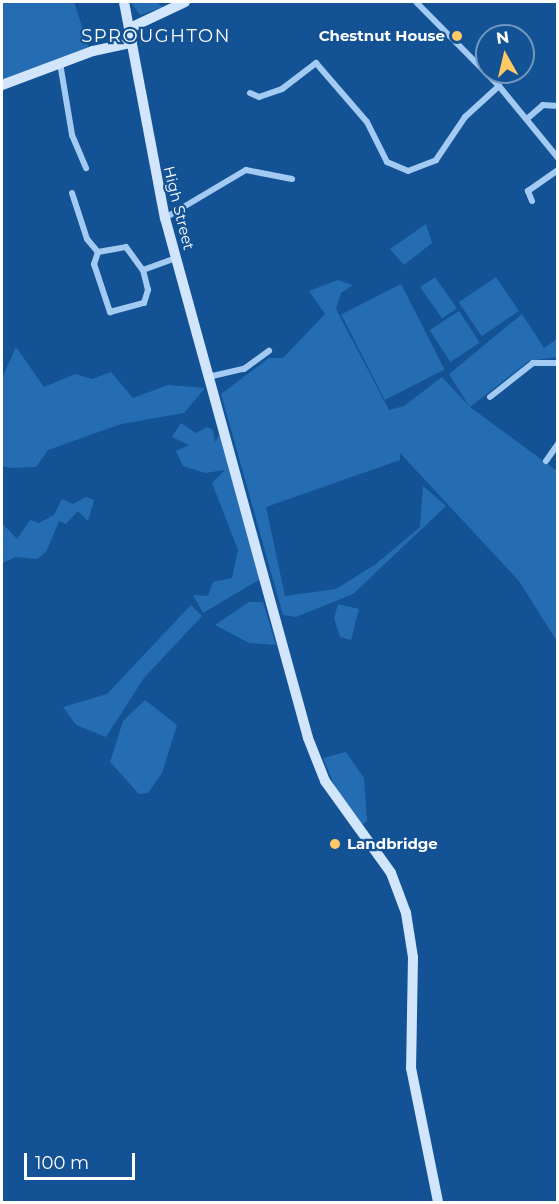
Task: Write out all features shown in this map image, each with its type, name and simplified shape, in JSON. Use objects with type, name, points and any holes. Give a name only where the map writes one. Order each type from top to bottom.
[{"type":"main road","name":"High Street","points":[[124,2],[165,218],[311,746],[331,791],[391,873],[406,913],[413,957],[411,1068],[438,1203]]},
{"type":"main road","points":[[130,28],[185,2]]},
{"type":"main road","points":[[2,85],[60,63],[132,44]]},
{"type":"street","points":[[416,2],[499,86],[528,118],[558,158]]},
{"type":"street","points":[[60,63],[72,135],[86,168]]},
{"type":"street","points":[[250,93],[259,97],[282,89],[316,63],[367,122],[383,157],[404,170],[423,168],[436,160],[465,117],[499,86]]},
{"type":"street","points":[[528,118],[543,105],[558,106]]},
{"type":"street","points":[[165,218],[246,170],[292,178]]},
{"type":"street","points":[[532,201],[528,191],[558,170]]},
{"type":"street","points":[[72,193],[87,239],[98,252]]},
{"type":"street","points":[[126,247],[143,270],[148,290],[144,303],[110,312],[94,264],[98,252],[126,247]]},
{"type":"street","points":[[143,270],[176,258]]},
{"type":"street","points":[[208,377],[244,369],[269,351]]},
{"type":"street","points":[[490,397],[533,363],[558,363]]},
{"type":"street","points":[[546,461],[558,444]]},
{"type":"shaded area","points":[[2,2],[74,2],[89,48],[2,82]]},
{"type":"shaded area","points":[[131,2],[156,2],[163,7],[140,15]]},
{"type":"shaded area","points":[[426,224],[432,243],[404,265],[390,249]]},
{"type":"shaded area","points":[[435,277],[457,308],[442,318],[420,287]]},
{"type":"shaded area","points":[[496,277],[519,311],[482,336],[459,302]]},
{"type":"shaded area","points":[[338,280],[353,285],[341,293],[336,309],[389,410],[404,406],[442,377],[469,406],[449,374],[522,314],[544,348],[557,339],[557,357],[529,361],[470,407],[557,471],[557,641],[519,581],[400,453],[400,460],[266,507],[285,596],[336,589],[376,564],[420,527],[423,486],[446,506],[353,594],[296,617],[283,615],[221,394],[269,358],[283,358],[325,314],[309,291]]},
{"type":"shaded area","points":[[401,284],[445,370],[385,400],[341,314]]},
{"type":"shaded area","points":[[459,311],[480,343],[450,362],[430,330]]},
{"type":"shaded area","points":[[16,347],[44,387],[75,374],[92,379],[111,372],[133,398],[168,385],[205,388],[184,413],[121,424],[48,450],[36,467],[11,468],[2,466],[2,378]]},
{"type":"shaded area","points":[[181,423],[196,433],[207,427],[213,430],[215,442],[220,434],[262,578],[203,613],[193,595],[208,596],[213,582],[232,578],[238,550],[212,483],[225,470],[205,473],[183,466],[176,451],[189,445],[172,437]]},
{"type":"shaded area","points":[[86,497],[94,500],[88,521],[78,511],[66,524],[59,521],[46,552],[37,559],[16,557],[2,563],[2,523],[17,539],[30,520],[39,523],[54,515],[62,499],[73,504]]},
{"type":"shaded area","points":[[249,602],[263,602],[276,645],[249,643],[215,625]]},
{"type":"shaded area","points":[[338,604],[359,609],[351,640],[340,637],[334,618]]},
{"type":"shaded area","points":[[191,605],[202,616],[144,678],[106,737],[76,725],[63,707],[107,694]]},
{"type":"shaded area","points":[[145,700],[177,725],[162,773],[148,793],[139,794],[110,762],[123,721]]},
{"type":"shaded area","points":[[346,752],[364,778],[367,821],[362,825],[336,789],[323,758]]},
{"type":"place","name":"Chestnut House","points":[[457,36]]},
{"type":"place","name":"Landbridge","points":[[335,844]]},
{"type":"district","name":"SPROUGHTON","points":[[156,36]]}]
